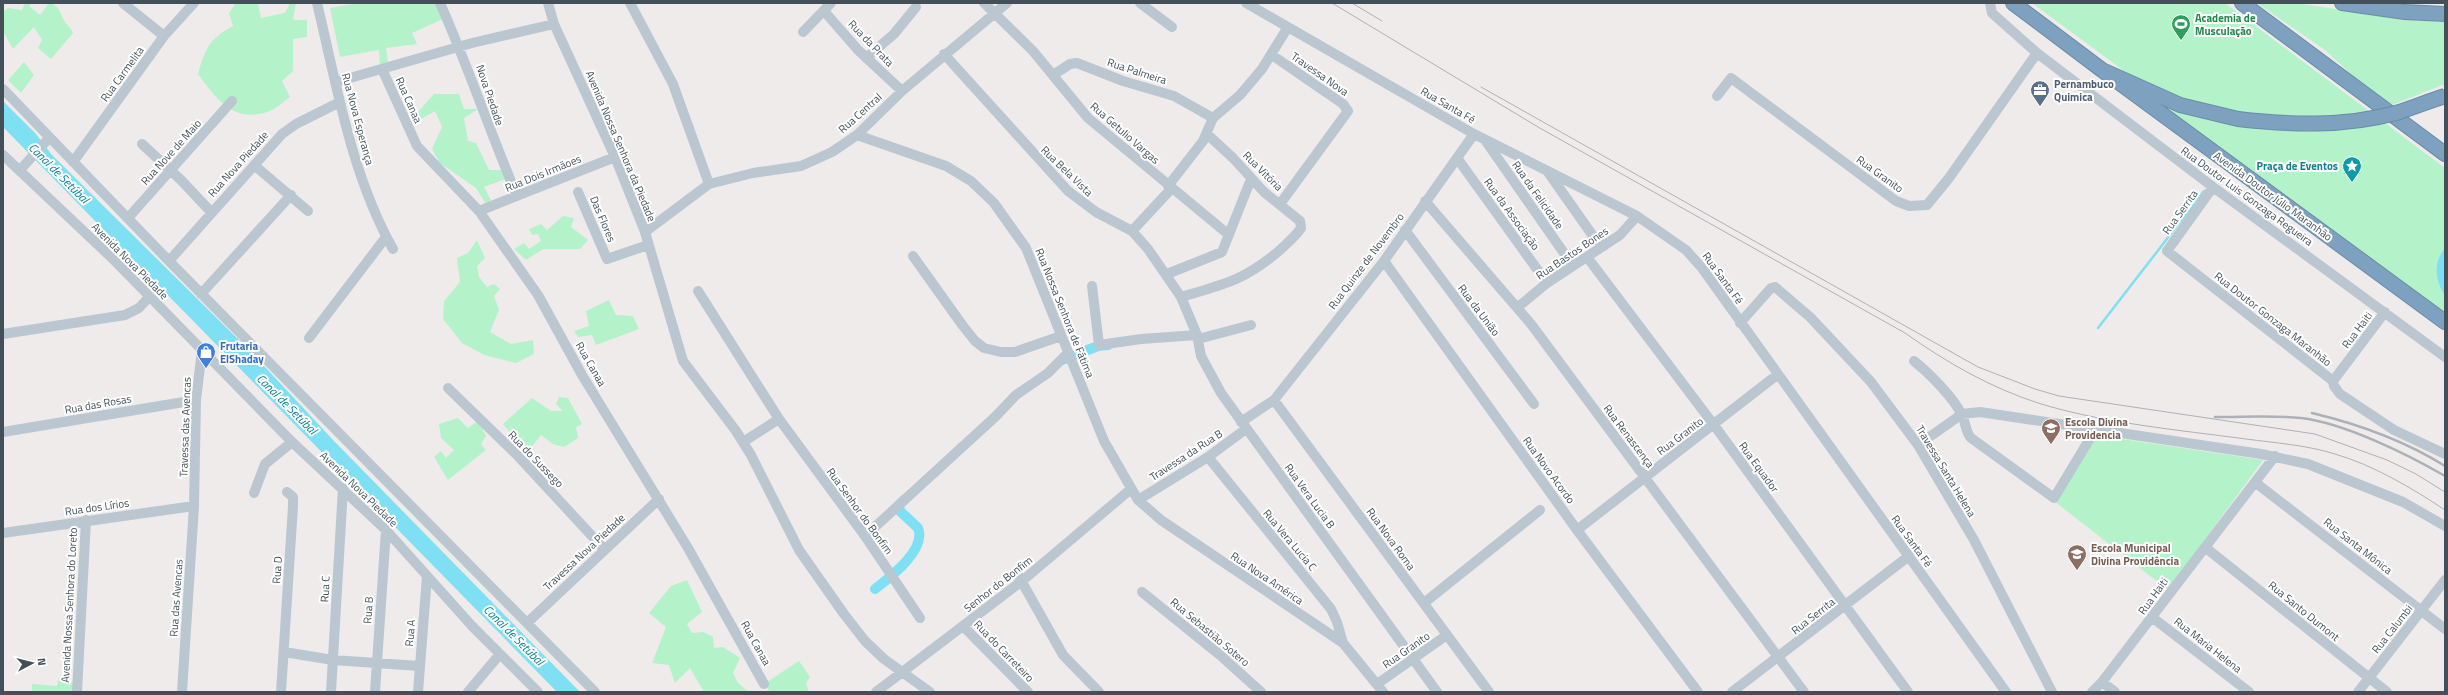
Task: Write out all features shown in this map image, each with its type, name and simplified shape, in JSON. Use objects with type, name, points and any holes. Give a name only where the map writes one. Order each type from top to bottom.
[{"type":"highway","points":[[2014,3],[2102,70],[2180,105],[2238,119],[2280,124],[2325,124],[2396,113],[2445,96]]},
{"type":"highway","points":[[2242,3],[2445,154]]},
{"type":"highway","points":[[2342,3],[2406,12],[2445,14]]},
{"type":"highway","name":"Avenida Doutor Júlio Maranhão","points":[[2102,70],[2445,322]]},
{"type":"street","points":[[123,3],[164,36]]},
{"type":"street","name":"Rua Carmelita","points":[[73,162],[164,36],[194,3]]},
{"type":"street","name":"Rua Nova Esperança","points":[[316,3],[340,102],[370,202],[393,249]]},
{"type":"street","name":"Nova Piedade","points":[[440,3],[459,47],[493,140],[517,196]]},
{"type":"street","name":"Avenida Nossa Senhora da Piedade","points":[[548,3],[554,24],[615,157],[645,232],[683,361],[743,442],[799,550],[820,581],[865,641],[884,659],[930,692]]},
{"type":"street","points":[[630,3],[671,78],[709,184]]},
{"type":"street","points":[[803,32],[831,3]]},
{"type":"street","name":"Rua Getulio Vargas","points":[[984,3],[1033,50],[1088,118],[1229,235]]},
{"type":"street","name":"Rua Central","points":[[645,232],[709,184],[753,173],[801,166],[824,157],[857,135],[902,91],[944,54],[1007,3]]},
{"type":"street","points":[[1140,3],[1172,27]]},
{"type":"street","name":"Rua Santa Fé","points":[[1246,3],[1474,134],[1637,216],[1686,250],[1699,265],[2006,692]]},
{"type":"street","name":"Rua Doutor Luis Gonzaga Regueira","points":[[1990,3],[1992,13],[2037,53],[2213,187],[2445,357]]},
{"type":"street","points":[[866,58],[894,34],[916,7]]},
{"type":"street","name":"Rua da Prata","points":[[824,11],[866,58],[902,91]]},
{"type":"street","points":[[336,82],[459,47],[554,24]]},
{"type":"street","points":[[1132,231],[1170,187],[1196,151],[1207,134],[1213,118],[1240,95],[1272,55],[1288,27]]},
{"type":"street","name":"Rua Granito","points":[[1717,96],[1731,78],[1896,201],[1909,206],[1921,206],[1927,205],[1949,178],[2037,53]]},
{"type":"street","name":"Rua Bela Vista","points":[[944,54],[1068,191],[1096,212],[1132,231],[1167,274],[1181,297],[1198,337]]},
{"type":"street","name":"Travessa Nova","points":[[1272,55],[1343,104],[1348,111],[1280,204]]},
{"type":"street","name":"Rua Palmeira","points":[[1053,75],[1070,64],[1076,63],[1123,81],[1174,96],[1213,118]]},
{"type":"street","name":"Rua Canaa","points":[[382,69],[417,146],[479,211],[538,295],[582,375],[659,499],[764,684]]},
{"type":"street","points":[[3,89],[47,141],[73,162],[201,294],[596,692]]},
{"type":"street","name":"Rua Nove de Maio","points":[[128,218],[232,101]]},
{"type":"street","name":"Rua Nova Piedade","points":[[169,261],[211,212],[289,128],[340,102]]},
{"type":"street","name":"Rua Vitória","points":[[1181,297],[1237,280],[1249,274],[1293,238],[1302,224],[1251,179],[1233,158],[1207,134]]},
{"type":"street","name":"Rua Quinze de Novembro","points":[[1244,426],[1274,400],[1384,261],[1425,201],[1474,134]]},
{"type":"street","name":"Rua Nossa Senhora de Fátima","points":[[857,135],[946,166],[970,181],[984,193],[1013,229],[1026,248],[1061,336],[1066,357],[1074,367],[1098,429],[1131,489]]},
{"type":"street","name":"Rua da Felicidade","points":[[1484,138],[1573,266]]},
{"type":"street","points":[[20,170],[47,141]]},
{"type":"street","points":[[142,144],[211,212]]},
{"type":"street","name":"Avenida Nova Piedade","points":[[3,155],[114,260],[292,442],[343,488],[386,530],[500,654],[538,692]]},
{"type":"street","name":"Rua Dois Irmãoes","points":[[479,211],[615,157]]},
{"type":"street","name":"Rua da Associação","points":[[1457,158],[1548,283]]},
{"type":"street","points":[[254,165],[308,211]]},
{"type":"street","points":[[1547,170],[1593,236],[1604,246]]},
{"type":"street","points":[[1167,274],[1222,252],[1251,179]]},
{"type":"street","name":"Rua Serrita","points":[[2166,251],[2213,187]]},
{"type":"street","name":"Das Flores","points":[[578,192],[607,259],[648,245]]},
{"type":"street","points":[[201,294],[291,195]]},
{"type":"street","name":"Rua Renascença","points":[[1425,201],[1518,307],[1804,692]]},
{"type":"street","name":"Rua Bastos Bones","points":[[1518,307],[1548,283],[1620,235],[1637,216]]},
{"type":"street","name":"Rua da União","points":[[1405,230],[1534,404]]},
{"type":"street","points":[[309,338],[386,237]]},
{"type":"street","name":"Rua Doutor Gonzaga Maranhão","points":[[2166,251],[2333,381],[2336,390],[2358,407],[2394,430],[2445,454]]},
{"type":"street","points":[[913,256],[959,321],[980,346],[1001,352],[1015,352],[1061,336]]},
{"type":"street","name":"Rua Equador","points":[[1587,257],[1714,425],[1844,606],[1908,692]]},
{"type":"street","name":"Rua Novo Acordo","points":[[1384,261],[1578,530],[1698,692]]},
{"type":"street","points":[[1092,286],[1099,344],[1198,337],[1251,325]]},
{"type":"street","name":"Travessa Santa Helena","points":[[1740,323],[1772,288],[1779,290],[1810,317],[1876,388],[1918,445],[1974,540],[2052,692]]},
{"type":"street","name":"Rua Senhor do Bonfim","points":[[698,291],[779,419],[887,567],[920,618]]},
{"type":"street","points":[[3,334],[125,315],[139,308],[149,297]]},
{"type":"street","name":"Rua Haiti","points":[[2333,381],[2385,312]]},
{"type":"street","name":"Rua Vera Lucia B","points":[[1198,337],[1204,363],[1244,426],[1413,661],[1437,692]]},
{"type":"street","name":"Travessa das Avencas","points":[[194,506],[196,400],[202,350]]},
{"type":"street","points":[[865,536],[1016,395],[1066,357]]},
{"type":"street","points":[[1914,361],[1936,382],[1962,414],[1967,433],[1982,447],[2054,498],[2095,430]]},
{"type":"street","name":"Rua Granito","points":[[1578,530],[1777,375]]},
{"type":"street","name":"Rua do Sussego","points":[[448,388],[518,456],[604,549]]},
{"type":"street","name":"Rua das Rosas","points":[[3,432],[196,400]]},
{"type":"street","name":"Rua Nova Roma","points":[[1274,400],[1489,692]]},
{"type":"street","points":[[1918,445],[1962,414],[1980,412],[2275,456],[2308,464],[2354,480],[2403,502],[2445,526]]},
{"type":"street","points":[[743,442],[779,419]]},
{"type":"street","name":"Travessa da Rua B","points":[[1138,500],[1208,457],[1244,426]]},
{"type":"street","points":[[254,493],[265,464],[292,442]]},
{"type":"street","name":"Rua Haiti","points":[[2092,692],[2102,682],[2152,618],[2275,456]]},
{"type":"street","name":"Rua Vera Lucia C","points":[[1208,457],[1331,609],[1337,622],[1343,643]]},
{"type":"street","name":"Rua Santa Mônica","points":[[2256,483],[2445,629]]},
{"type":"street","name":"Rua C","points":[[331,692],[343,488]]},
{"type":"street","name":"Rua Nova América","points":[[1131,489],[1138,500],[1161,520],[1343,643],[1380,688]]},
{"type":"street","name":"Senhor do Bonfim","points":[[876,692],[901,671],[963,626],[1131,489]]},
{"type":"street","name":"Rua D","points":[[281,692],[293,506],[293,497],[288,492]]},
{"type":"street","name":"Travessa Nova Piedade","points":[[527,622],[659,499]]},
{"type":"street","name":"Rua dos Lírios","points":[[3,533],[86,520],[194,506]]},
{"type":"street","name":"Rua das Avencas","points":[[182,692],[194,506]]},
{"type":"street","points":[[1424,603],[1540,510]]},
{"type":"street","name":"Avenida Nossa Senhora do Loreto","points":[[77,692],[86,520]]},
{"type":"street","name":"Rua B","points":[[375,692],[386,530]]},
{"type":"street","name":"Rua Santo Dumont","points":[[2206,548],[2387,692]]},
{"type":"street","name":"Rua Serrita","points":[[1732,692],[1909,556]]},
{"type":"street","name":"Rua A","points":[[418,692],[427,576]]},
{"type":"street","points":[[1020,578],[1063,655],[1099,692]]},
{"type":"street","name":"Rua Calumbi","points":[[2358,692],[2445,580]]},
{"type":"street","name":"Rua Sebastião Sotero","points":[[1142,592],[1220,655],[1261,692]]},
{"type":"street","name":"Rua Maria Helena","points":[[2152,618],[2248,692]]},
{"type":"street","name":"Rua do Carreteiro","points":[[963,626],[1028,692]]},
{"type":"street","name":"Rua Granito","points":[[1380,688],[1447,635]]},
{"type":"street","points":[[284,652],[333,660],[419,666]]},
{"type":"street","points":[[468,692],[500,654]]},
{"type":"street","points":[[2102,682],[2115,692]]},
{"type":"green space","points":[[25,3],[31,3],[29,6],[40,15],[49,3],[53,4],[58,8],[65,22],[73,33],[51,59],[38,48],[42,40],[34,27],[13,49],[3,31],[3,12],[8,8],[22,10]]},
{"type":"green space","points":[[236,3],[261,3],[258,4],[261,18],[285,13],[290,3],[296,3],[293,20],[307,20],[307,37],[293,39],[293,71],[282,81],[290,97],[270,111],[255,115],[244,114],[226,106],[211,92],[198,74],[206,51],[213,40],[218,35],[233,26],[229,13]]},
{"type":"green space","points":[[358,3],[436,3],[443,19],[412,33],[417,44],[386,48],[388,62],[380,65],[379,50],[340,57],[330,8]]},
{"type":"green space","points":[[2032,3],[2225,3],[2445,168],[2445,317],[2174,116],[2135,79]]},
{"type":"green space","points":[[2257,3],[2297,3],[2398,19],[2445,22],[2445,84],[2392,105],[2354,77],[2325,50]]},
{"type":"green space","points":[[24,62],[34,75],[21,93],[8,80]]},
{"type":"green space","points":[[434,94],[459,94],[464,109],[478,109],[464,118],[468,141],[476,143],[489,170],[502,170],[505,179],[484,187],[491,200],[486,204],[476,188],[440,163],[432,149],[442,127],[435,111],[421,119],[417,113]]},
{"type":"green space","points":[[563,216],[574,218],[571,227],[588,240],[580,249],[543,249],[526,260],[514,249],[524,243],[529,249],[541,241],[538,234],[532,235],[529,229],[541,224],[547,230]]},
{"type":"green space","points":[[477,240],[485,258],[477,266],[479,277],[487,287],[494,284],[500,289],[494,296],[499,310],[490,332],[511,344],[533,340],[534,354],[516,363],[484,355],[462,343],[443,319],[444,301],[460,282],[457,258],[468,253]]},
{"type":"green space","points":[[609,300],[616,315],[633,316],[639,329],[596,345],[592,335],[578,337],[574,331],[589,326],[586,311]]},
{"type":"green space","points":[[559,397],[568,398],[582,424],[576,427],[578,438],[564,447],[553,444],[541,435],[527,453],[503,424],[532,398],[551,411],[563,411],[556,404]]},
{"type":"green space","points":[[458,418],[468,428],[478,421],[486,436],[481,444],[486,450],[448,480],[434,457],[441,451],[446,458],[454,450],[441,438],[439,424]]},
{"type":"green space","points":[[2095,435],[2263,460],[2168,590],[2054,501]]},
{"type":"green space","points":[[687,580],[702,612],[687,624],[692,633],[703,632],[713,637],[714,648],[723,647],[740,658],[733,673],[738,683],[749,692],[704,692],[690,668],[675,683],[669,665],[652,663],[666,627],[649,613],[671,586]]},
{"type":"green space","points":[[799,661],[810,677],[806,683],[809,692],[770,692],[764,684]]},
{"type":"green space","points":[[59,678],[74,683],[73,692],[32,692],[32,684],[57,686]]},
{"type":"water","name":"Canal de Setúbal","points":[[3,101],[36,134],[52,155],[251,352],[334,441],[580,692],[557,692],[3,127]]},
{"type":"water","points":[[2445,248],[2445,295],[2437,278],[2437,265],[2441,253]]},
{"type":"waterway","points":[[2098,328],[2204,191]]},
{"type":"waterway","points":[[1062,360],[1098,346],[1108,345]]},
{"type":"waterway","points":[[875,589],[905,563],[917,545],[919,536],[918,528],[900,511],[899,505],[904,500]]},
{"type":"tram line","points":[[1332,3],[1538,127],[1905,333],[1952,364],[2002,389],[2038,403],[2088,416],[2141,425],[2313,448],[2324,451],[2364,464],[2406,486],[2445,510]]},
{"type":"tram line","points":[[1352,3],[1382,21]]},
{"type":"tram line","points":[[1481,87],[1978,367],[2035,389],[2059,396],[2315,434],[2387,460],[2416,474],[2445,492]]},
{"type":"railway","points":[[2312,413],[2347,422],[2381,434],[2414,449],[2445,466]]},
{"type":"railway","points":[[2215,417],[2258,416],[2301,418],[2318,421],[2336,426],[2394,449],[2445,476]]},
{"type":"place","name":"Academia de Musculação","points":[[2181,41]]},
{"type":"place","name":"Pernambuco Quimica","points":[[2040,107]]},
{"type":"place","name":"Praça de Eventos","points":[[2352,183]]},
{"type":"place","name":"Frutaria ElShaday","points":[[206,369]]},
{"type":"place","name":"Escola Divina Providencia","points":[[2051,445]]},
{"type":"place","name":"Escola Municipal Divina Providência","points":[[2077,571]]}]
